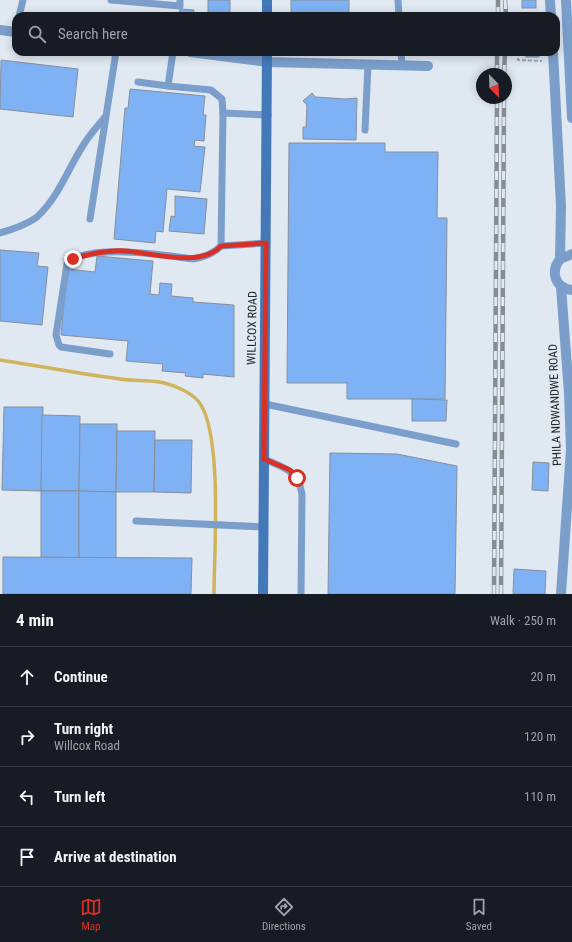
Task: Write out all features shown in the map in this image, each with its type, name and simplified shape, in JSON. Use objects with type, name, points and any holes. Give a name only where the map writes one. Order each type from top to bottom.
[{"type":"main road","points":[[267,0],[267,12]]},
{"type":"main road","name":"WILLCOX ROAD","points":[[263,594],[268,115],[267,57]]},
{"type":"street","points":[[550,0],[551,12]]},
{"type":"street","points":[[566,0],[572,118]]},
{"type":"street","points":[[0,30],[12,32]]},
{"type":"street","points":[[252,56],[368,64],[428,66]]},
{"type":"street","points":[[553,57],[560,206],[560,259],[572,254]]},
{"type":"street","name":"PHILA NDWANDWE ROAD","points":[[560,259],[554,270],[555,277],[561,287],[571,425],[571,449],[561,594]]},
{"type":"street","points":[[561,287],[572,290]]},
{"type":"lane","points":[[20,12],[23,0]]},
{"type":"lane","points":[[111,0],[180,6],[180,0]]},
{"type":"lane","points":[[398,0],[399,12]]},
{"type":"lane","points":[[90,219],[115,56]]},
{"type":"lane","points":[[168,86],[172,56]]},
{"type":"lane","points":[[402,56],[402,65]]},
{"type":"lane","points":[[364,130],[368,64]]},
{"type":"lane","points":[[138,82],[211,90],[222,99],[221,246]]},
{"type":"lane","points":[[223,113],[268,115]]},
{"type":"lane","points":[[0,233],[24,225],[36,217],[46,207],[64,180],[84,144],[106,115]]},
{"type":"lane","points":[[110,354],[61,347],[58,343],[56,335],[65,269],[70,261],[87,255],[124,251],[194,258],[206,256],[216,251],[221,246],[266,243]]},
{"type":"lane","points":[[264,404],[456,444]]},
{"type":"lane","points":[[264,459],[290,470],[300,484],[302,494],[301,594]]},
{"type":"lane","points":[[136,522],[264,527]]},
{"type":"path","points":[[518,56],[518,60],[553,57]]},
{"type":"building","points":[[208,0],[230,0],[230,12],[208,12]]},
{"type":"building","points":[[291,0],[349,0],[349,12],[291,12]]},
{"type":"building","points":[[522,0],[536,0],[536,8],[522,8]]},
{"type":"building","points":[[180,9],[194,10],[194,12],[180,12]]},
{"type":"building","points":[[526,56],[539,56],[539,57]]},
{"type":"building","points":[[1,60],[78,69],[73,117],[0,109]]},
{"type":"building","points":[[130,89],[205,96],[203,115],[206,115],[204,141],[195,140],[194,146],[205,147],[200,192],[167,189],[163,232],[156,231],[155,243],[114,239],[125,108],[128,108]]},
{"type":"building","points":[[312,93],[315,97],[346,99],[357,98],[356,140],[303,139],[303,127],[306,127],[307,105],[303,101]]},
{"type":"building","points":[[289,143],[385,143],[385,152],[438,152],[437,218],[447,218],[445,399],[347,399],[347,383],[287,383]]},
{"type":"building","points":[[175,196],[207,199],[204,234],[169,231],[171,216],[175,217]]},
{"type":"building","points":[[0,250],[39,253],[37,266],[48,267],[42,325],[0,321]]},
{"type":"building","points":[[97,256],[153,261],[150,294],[159,295],[160,283],[172,284],[171,296],[193,298],[193,302],[234,305],[234,377],[203,374],[203,378],[185,376],[186,373],[162,371],[163,364],[126,361],[128,341],[61,335],[67,269],[95,272]]},
{"type":"building","points":[[412,399],[447,400],[446,421],[412,421]]},
{"type":"building","points":[[4,407],[43,407],[41,491],[2,490]]},
{"type":"building","points":[[42,415],[80,416],[79,491],[41,491]]},
{"type":"building","points":[[80,424],[117,424],[116,492],[79,491]]},
{"type":"building","points":[[117,431],[155,431],[154,492],[116,492]]},
{"type":"building","points":[[155,440],[192,440],[191,493],[154,492]]},
{"type":"building","points":[[330,453],[397,454],[457,466],[455,594],[328,594]]},
{"type":"building","points":[[533,462],[549,463],[548,491],[532,490]]},
{"type":"building","points":[[41,491],[79,491],[79,558],[41,557]]},
{"type":"building","points":[[79,491],[116,492],[116,558],[79,558]]},
{"type":"building","points":[[3,557],[192,558],[191,594],[3,594]]},
{"type":"building","points":[[514,569],[546,571],[545,594],[513,594]]},
{"type":"waterway","points":[[0,360],[125,380],[154,381],[175,387],[196,398],[207,418],[214,466],[216,494],[214,594]]},
{"type":"railway","points":[[498,0],[498,12]]},
{"type":"railway","points":[[505,0],[506,12]]},
{"type":"railway","points":[[497,56],[497,68]]},
{"type":"railway","points":[[504,68],[505,56]]},
{"type":"railway","points":[[494,594],[497,104]]},
{"type":"railway","points":[[501,594],[504,104]]},
{"type":"route","points":[[73,259],[87,255],[124,251],[194,258],[206,256],[216,251],[221,246],[266,243],[264,459],[290,470],[297,478]]}]
